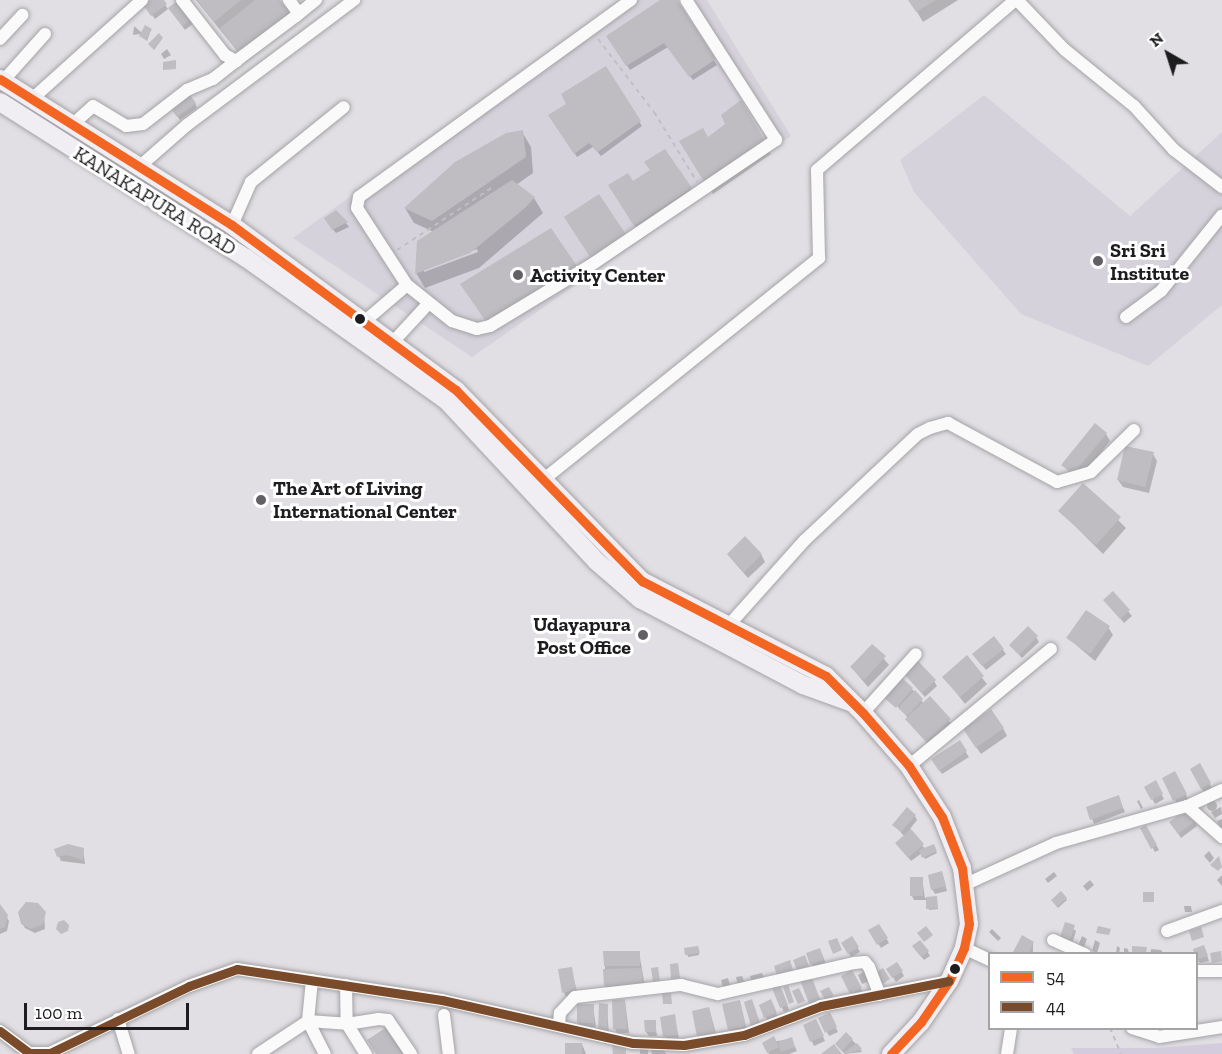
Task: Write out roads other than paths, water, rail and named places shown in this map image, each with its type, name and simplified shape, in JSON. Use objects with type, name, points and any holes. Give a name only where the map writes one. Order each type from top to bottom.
[{"type":"highway","name":"KANAKAPURA ROAD","points":[[2,80],[232,225],[456,390],[538,484],[614,578],[666,604],[816,691],[858,708]]},
{"type":"highway","name":"KANAKAPURA ROAD","points":[[0,102],[95,165],[246,258],[446,400],[538,484]]},
{"type":"highway","points":[[95,165],[107,147]]},
{"type":"highway","name":"KANAKAPURA ROAD","points":[[666,604],[728,626],[826,676],[909,765],[942,817],[966,884],[969,924],[964,948],[949,981],[921,1022],[891,1054]]},
{"type":"street","points":[[32,99],[142,0]]},
{"type":"street","points":[[182,0],[225,54],[236,62]]},
{"type":"street","points":[[289,0],[297,11],[296,16]]},
{"type":"street","points":[[72,125],[93,106],[126,126],[143,124],[187,90],[213,79],[316,0]]},
{"type":"street","points":[[139,167],[187,125],[354,0]]},
{"type":"street","points":[[631,0],[359,197],[357,208],[407,285],[463,326],[490,326],[594,263],[776,140],[686,0]]},
{"type":"street","points":[[538,484],[819,258],[817,170],[1016,0],[1065,50],[1134,106],[1174,150],[1222,187]]},
{"type":"street","points":[[0,39],[22,15]]},
{"type":"street","points":[[2,80],[45,34]]},
{"type":"street","points":[[232,225],[251,182],[344,106]]},
{"type":"street","points":[[1126,317],[1161,291],[1222,215]]},
{"type":"street","points":[[365,321],[407,285]]},
{"type":"street","points":[[393,342],[429,303]]},
{"type":"street","points":[[728,626],[805,540],[918,434],[930,428],[948,423],[1057,482],[1091,472],[1134,430]]},
{"type":"street","points":[[909,765],[1052,650]]},
{"type":"street","points":[[858,708],[916,654]]},
{"type":"street","points":[[966,884],[1056,843],[1187,806],[1222,790]]},
{"type":"street","points":[[1187,806],[1222,837]]},
{"type":"street","points":[[1167,931],[1222,911]]},
{"type":"street","points":[[1053,940],[1080,952]]},
{"type":"street","points":[[964,948],[988,959]]},
{"type":"street","points":[[559,1026],[560,1013],[575,997],[681,985],[718,994],[854,963],[865,962],[880,995]]},
{"type":"street","points":[[0,1031],[29,1053],[50,1053],[189,986],[237,969],[442,1000],[633,1043],[684,1045],[744,1035],[820,1006],[949,981]]},
{"type":"street","points":[[1198,971],[1222,971]]},
{"type":"street","points":[[312,980],[308,1022],[325,1054]]},
{"type":"street","points":[[346,985],[347,1024],[366,1054]]},
{"type":"street","points":[[444,1015],[449,1054]]},
{"type":"street","points":[[118,1019],[129,1054]]},
{"type":"street","points":[[258,1054],[308,1022],[347,1024],[388,1020],[411,1054]]},
{"type":"street","points":[[1135,1030],[1159,1037],[1222,1027]]},
{"type":"street","points":[[1007,1054],[1011,1030]]},
{"type":"street","points":[[12,1054],[13,1041]]},
{"type":"place","name":"Sri Sri Institute","points":[[1098,261]]},
{"type":"place","name":"Activity Center","points":[[518,275]]},
{"type":"place","name":"The Art of Living International Center","points":[[261,500]]},
{"type":"place","name":"Udayapura Post Office","points":[[643,635]]}]
